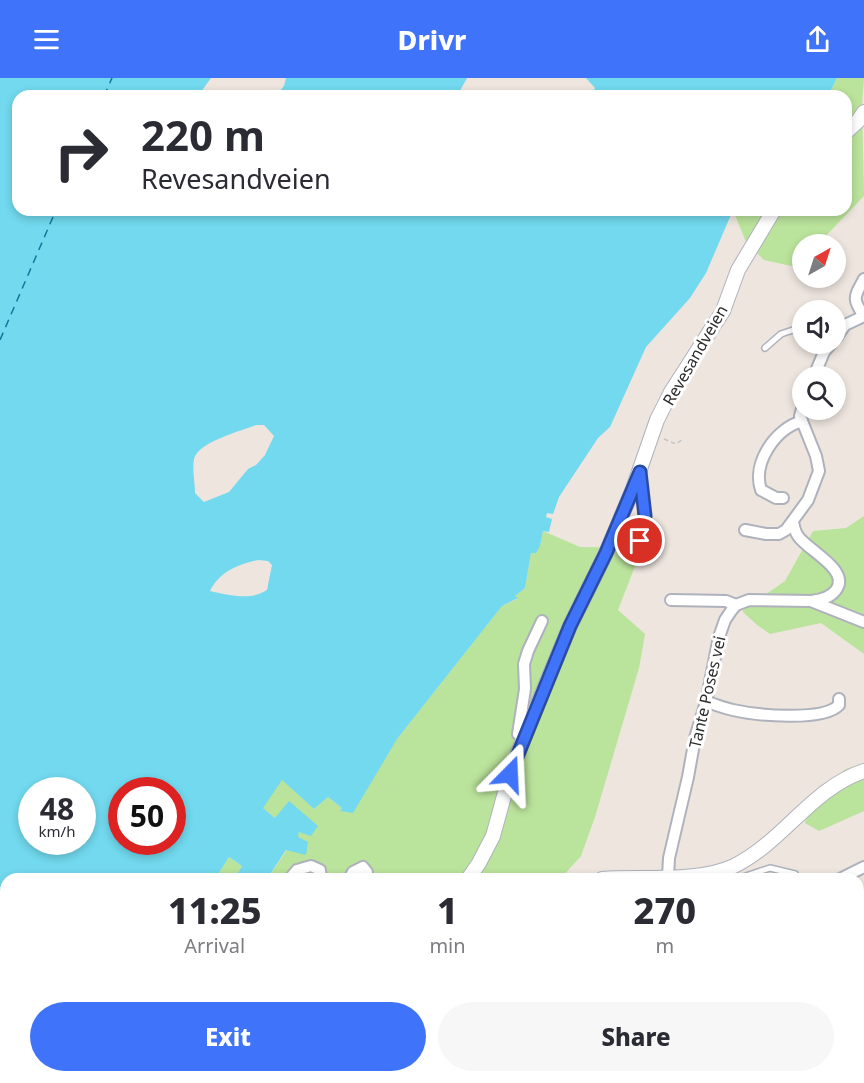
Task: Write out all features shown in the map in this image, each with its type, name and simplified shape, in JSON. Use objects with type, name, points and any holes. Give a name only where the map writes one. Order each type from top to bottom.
[{"type":"main road","points":[[852,126],[864,112]]},
{"type":"main road","name":"Revesandveien","points":[[472,873],[493,836],[510,774],[524,737],[570,626],[606,553],[672,392],[723,311],[738,270],[770,216]]},
{"type":"main road","points":[[706,873],[723,870],[754,854],[827,791],[864,771]]},
{"type":"street","points":[[846,322],[864,316],[855,301],[855,296],[864,279]]},
{"type":"street","points":[[745,530],[778,534],[786,530],[808,500],[819,471],[816,456],[802,421],[786,429],[771,442],[762,462],[761,490],[776,498],[783,498]]},
{"type":"street","points":[[671,600],[726,601],[735,605],[749,600],[811,601],[833,594],[840,585],[840,578],[834,568],[801,539],[793,522]]},
{"type":"street","points":[[811,601],[864,622]]},
{"type":"street","name":"Tante Poses vei","points":[[673,873],[667,866],[695,738],[706,702],[718,637],[735,605]]},
{"type":"street","points":[[524,737],[518,734],[525,689],[524,664],[542,621]]},
{"type":"street","points":[[706,702],[732,710],[757,714],[804,715],[833,710],[839,705],[839,699]]},
{"type":"street","points":[[294,873],[311,866],[320,870],[320,873]]},
{"type":"street","points":[[352,873],[363,867],[367,873]]},
{"type":"street","points":[[850,873],[864,867]]},
{"type":"lane","points":[[765,348],[781,334],[792,330]]},
{"type":"lane","name":"Revesandveien","points":[[640,472],[645,516],[640,541]]},
{"type":"lane","points":[[755,873],[770,868],[791,873]]},
{"type":"lane","points":[[723,870],[728,873]]},
{"type":"path","points":[[653,434],[676,444],[683,439]]},
{"type":"green space","points":[[837,78],[864,78],[862,104],[864,196],[852,209],[852,90],[831,90]]},
{"type":"green space","points":[[735,216],[845,216],[828,234],[792,234],[792,266],[764,260],[746,242]]},
{"type":"green space","points":[[864,516],[864,654],[821,623],[770,634],[742,611],[785,581],[813,531],[846,528]]},
{"type":"green space","points":[[543,531],[580,547],[642,548],[618,610],[645,634],[639,668],[595,817],[581,856],[565,873],[271,873],[300,831],[311,836],[275,818],[262,807],[282,779],[314,809],[328,797],[342,808],[340,811],[502,606],[517,599],[515,596],[525,588],[531,553],[540,546]]},
{"type":"green space","points":[[864,763],[864,811],[819,831],[805,823],[814,792],[846,769]]},
{"type":"green space","points":[[229,857],[242,866],[238,873],[219,873]]},
{"type":"water","points":[[0,78],[211,78],[202,90],[12,90],[12,216],[730,216],[706,273],[690,298],[646,347],[610,427],[598,438],[559,497],[553,514],[547,513],[546,517],[552,519],[549,532],[543,531],[540,546],[536,553],[531,553],[525,588],[515,596],[518,598],[502,606],[397,739],[353,813],[340,811],[342,808],[328,797],[314,809],[282,780],[263,808],[275,818],[289,801],[318,826],[311,836],[299,832],[298,837],[308,842],[306,855],[286,850],[271,873],[238,873],[242,866],[229,857],[219,873],[0,873]],"holes":[[[256,425],[264,425],[274,436],[265,455],[256,465],[248,469],[229,492],[204,502],[195,493],[193,463],[197,453],[211,442]],[[258,560],[268,561],[272,565],[267,590],[247,596],[210,591],[218,579],[236,567]]]},
{"type":"water","points":[[286,78],[467,78],[460,90],[281,90]]},
{"type":"water","points":[[586,78],[837,78],[831,90],[594,90],[595,88]]},
{"type":"ferry route","points":[[107,90],[112,78]]},
{"type":"ferry route","points":[[0,340],[53,216]]},
{"type":"route","points":[[510,774],[570,626],[606,553],[640,472],[645,516],[640,541]]}]
